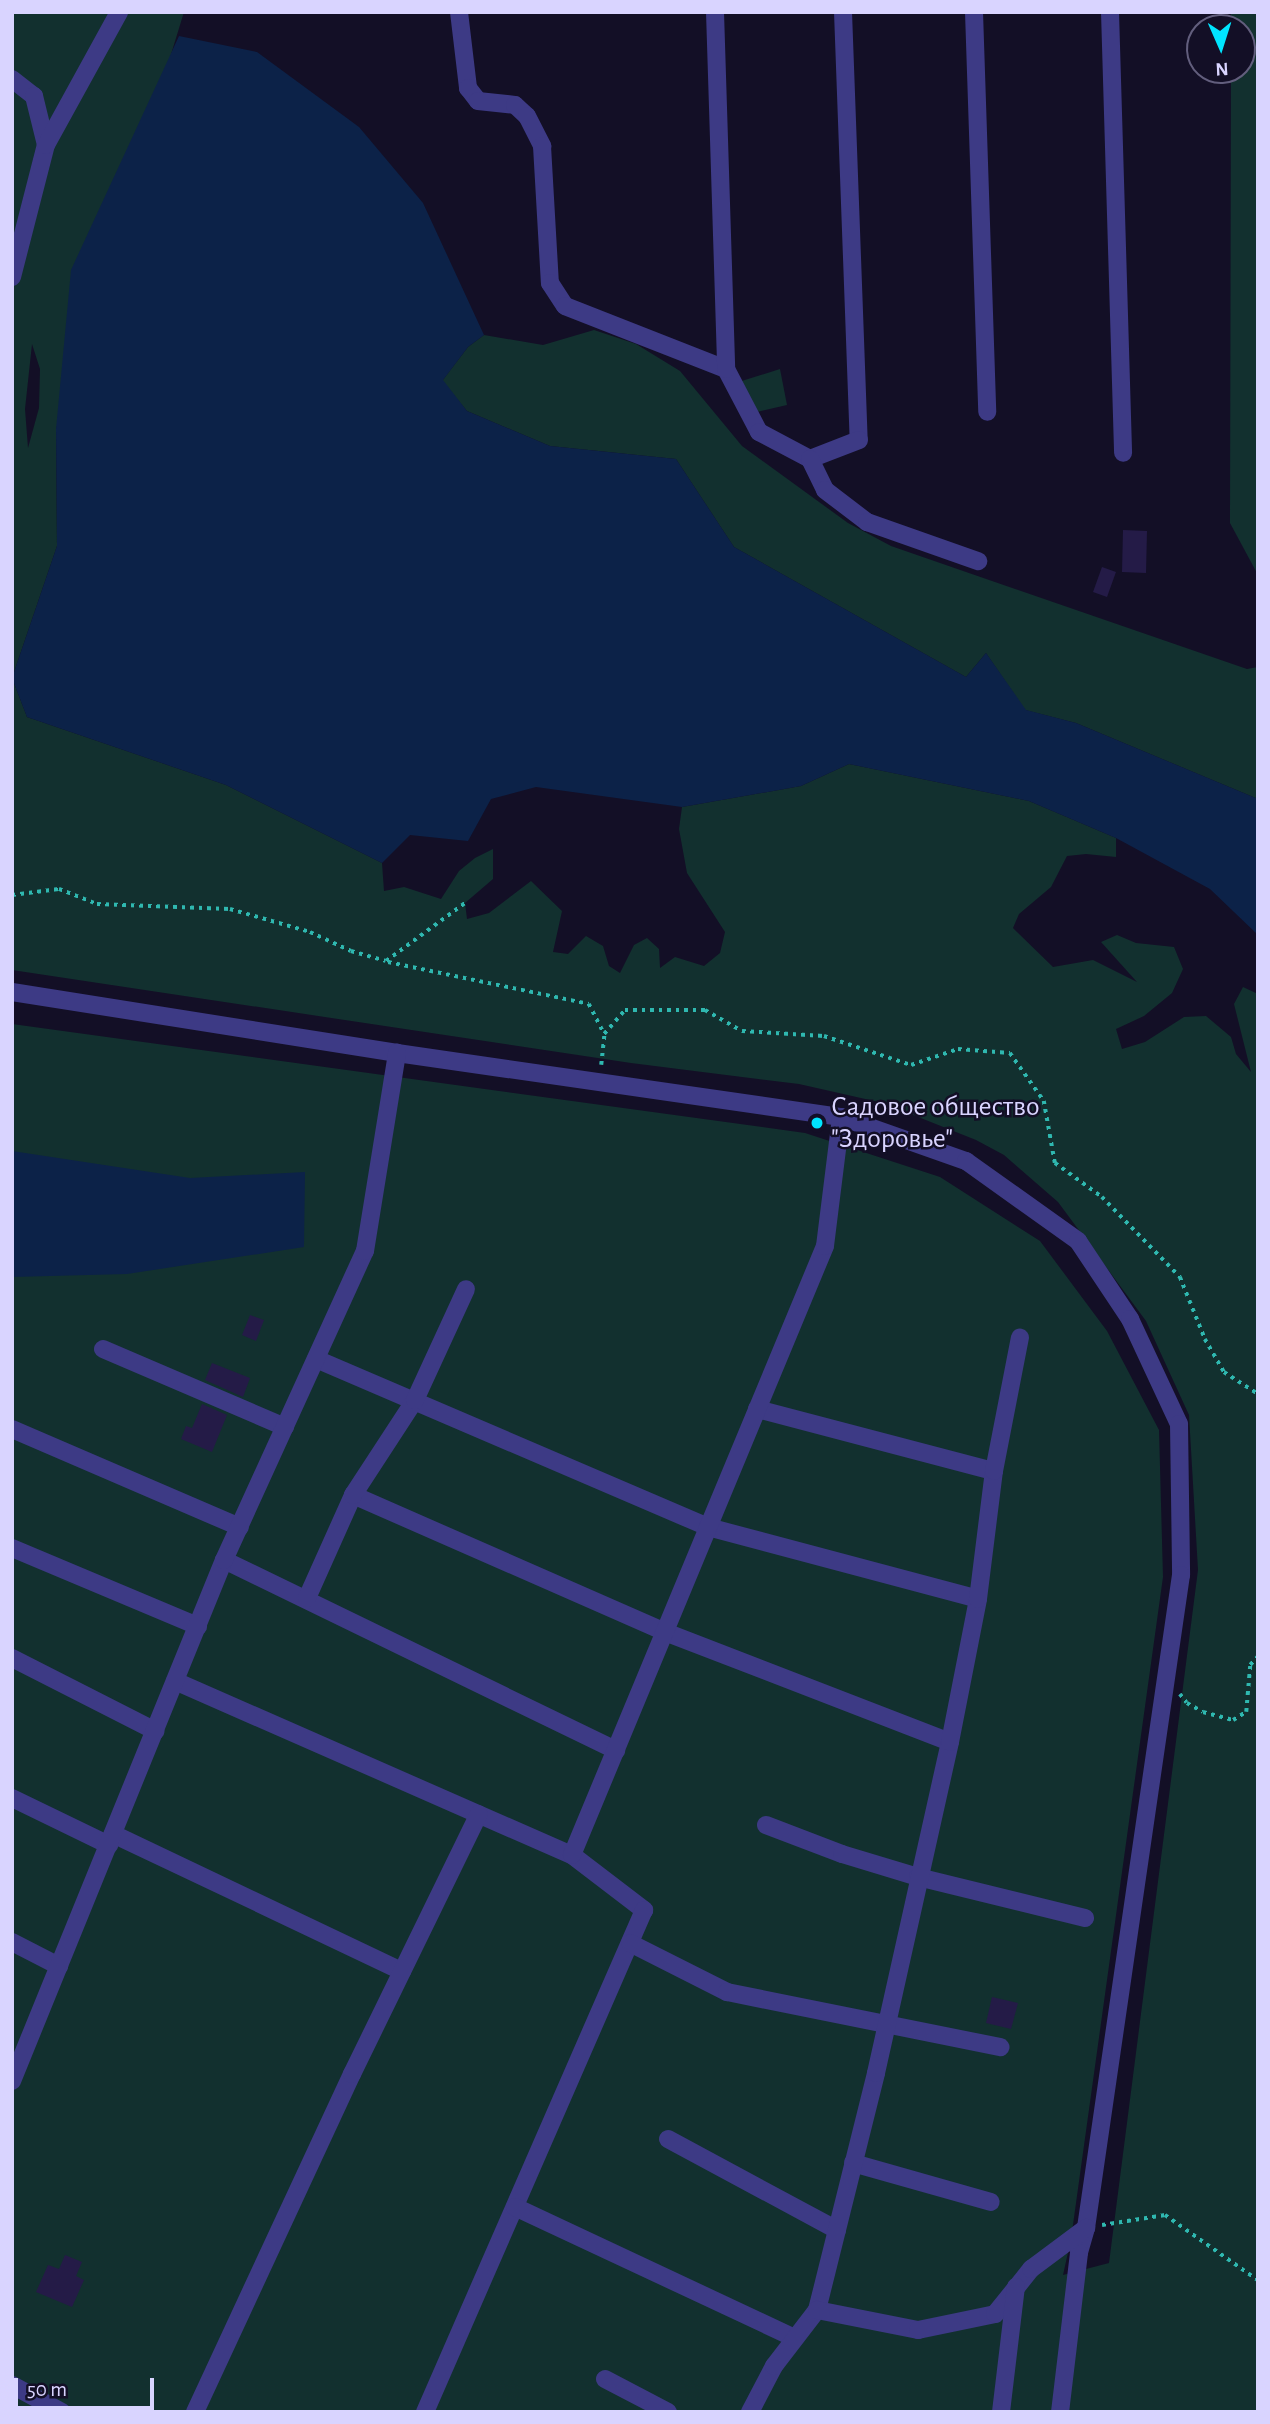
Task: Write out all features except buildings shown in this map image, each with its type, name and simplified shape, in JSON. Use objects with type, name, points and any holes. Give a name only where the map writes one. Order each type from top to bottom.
[{"type":"street","points":[[12,277],[46,145],[119,12]]},
{"type":"street","points":[[458,12],[468,88],[478,101],[514,105],[527,116],[542,146],[550,284],[565,306],[726,369]]},
{"type":"street","points":[[715,12],[726,369],[759,432],[810,459],[825,490],[867,522],[978,561]]},
{"type":"street","points":[[810,459],[859,440],[844,12]]},
{"type":"street","points":[[974,12],[987,412]]},
{"type":"street","points":[[1110,12],[1123,453]]},
{"type":"street","points":[[12,79],[34,96],[46,145]]},
{"type":"street","points":[[12,992],[397,1053],[841,1117],[966,1161],[1078,1241],[1130,1319],[1180,1424],[1181,1575],[1086,2228],[1079,2253],[1060,2412]]},
{"type":"street","points":[[13,2077],[224,1560],[365,1251],[397,1053]]},
{"type":"street","points":[[572,1854],[825,1246],[841,1117]]},
{"type":"street","points":[[307,1598],[353,1495],[415,1400],[466,1289]]},
{"type":"street","points":[[750,2412],[774,2366],[817,2310],[950,1742],[978,1599],[994,1471],[1020,1337]]},
{"type":"street","points":[[103,1349],[285,1427]]},
{"type":"street","points":[[316,1359],[708,1527],[978,1599]]},
{"type":"street","points":[[757,1409],[994,1471]]},
{"type":"street","points":[[12,1429],[240,1527]]},
{"type":"street","points":[[353,1495],[664,1632],[950,1742]]},
{"type":"street","points":[[12,1548],[198,1626]]},
{"type":"street","points":[[224,1560],[616,1750]]},
{"type":"street","points":[[12,1658],[155,1731]]},
{"type":"street","points":[[175,1681],[572,1854],[644,1910],[425,2412]]},
{"type":"street","points":[[12,1798],[111,1839],[402,1970]]},
{"type":"street","points":[[195,2412],[402,1970],[479,1814]]},
{"type":"street","points":[[766,1825],[842,1854],[918,1877],[1085,1918]]},
{"type":"street","points":[[12,1942],[59,1966]]},
{"type":"street","points":[[630,1943],[727,1992],[1001,2047]]},
{"type":"street","points":[[668,2139],[837,2230]]},
{"type":"street","points":[[853,2163],[991,2202]]},
{"type":"street","points":[[515,2207],[795,2339]]},
{"type":"street","points":[[817,2310],[918,2330],[995,2314],[1031,2269],[1086,2228]]},
{"type":"street","points":[[1001,2412],[1016,2287]]},
{"type":"street","points":[[605,2379],[668,2412]]},
{"type":"street","points":[[12,2385],[62,2412]]},
{"type":"path","points":[[12,895],[59,889],[97,904],[230,909],[310,932],[351,951],[386,961],[589,1004],[604,1034],[600,1083]]},
{"type":"path","points":[[386,961],[465,903]]},
{"type":"path","points":[[604,1034],[625,1010],[705,1010],[743,1031],[824,1036],[911,1065],[958,1049],[1010,1053],[1044,1101],[1055,1163],[1102,1197],[1180,1277],[1205,1339],[1224,1372],[1258,1394]]},
{"type":"path","points":[[1166,1676],[1187,1703],[1218,1718],[1233,1720],[1246,1712],[1250,1665],[1258,1656]]},
{"type":"path","points":[[1086,2228],[1165,2215],[1258,2280]]},
{"type":"green space","points":[[12,12],[184,12],[56,429],[57,546],[12,678]],"holes":[[[32,344],[40,369],[39,408],[28,448],[25,409]]]},
{"type":"green space","points":[[1258,12],[1258,575],[1230,523],[1231,84],[1256,84],[1256,14],[1231,14]]},
{"type":"green space","points":[[594,330],[636,344],[680,371],[742,446],[848,523],[891,546],[1247,669],[1258,667],[1258,799],[1076,723],[1025,710],[986,653],[966,677],[734,547],[676,459],[550,446],[467,411],[442,381],[468,347],[484,335],[543,345]]},
{"type":"green space","points":[[780,369],[787,405],[757,412],[729,385]]},
{"type":"green space","points":[[12,678],[27,717],[226,785],[382,863],[384,891],[404,887],[441,899],[459,871],[475,858],[493,849],[493,879],[465,903],[467,919],[489,913],[531,881],[562,911],[553,952],[568,954],[586,936],[603,946],[609,966],[620,973],[634,945],[647,938],[659,949],[660,968],[675,957],[704,966],[720,953],[725,932],[687,873],[679,829],[682,807],[801,786],[849,764],[1029,801],[1116,838],[1116,857],[1086,854],[1067,856],[1051,887],[1019,914],[1013,928],[1053,967],[1093,960],[1137,982],[1101,942],[1117,935],[1136,943],[1174,947],[1183,969],[1172,993],[1144,1016],[1116,1029],[1122,1049],[1145,1042],[1184,1017],[1206,1016],[1231,1037],[1236,1054],[1251,1072],[1234,1004],[1243,987],[1258,994],[1258,2412],[12,2412],[12,1024],[805,1133],[940,1177],[1040,1241],[1107,1331],[1159,1430],[1163,1577],[1071,2239],[1063,2275],[1109,2263],[1198,1570],[1189,1415],[1146,1321],[1058,1202],[1004,1155],[976,1140],[883,1103],[799,1084],[631,1063],[12,970]]},
{"type":"water","points":[[179,36],[257,52],[359,127],[423,203],[484,335],[468,347],[443,380],[467,411],[550,446],[676,459],[734,547],[966,677],[986,653],[1026,710],[1076,723],[1258,799],[1258,935],[1210,889],[1116,838],[1029,801],[849,764],[801,786],[682,807],[536,787],[491,799],[468,841],[410,835],[382,863],[226,785],[27,717],[12,678],[57,546],[56,429],[71,270]]},
{"type":"water","points":[[12,1151],[190,1178],[305,1172],[304,1247],[127,1274],[12,1277]]},
{"type":"place","name":"Садовое общество \"Здоровье\"","points":[[817,1123]]}]
